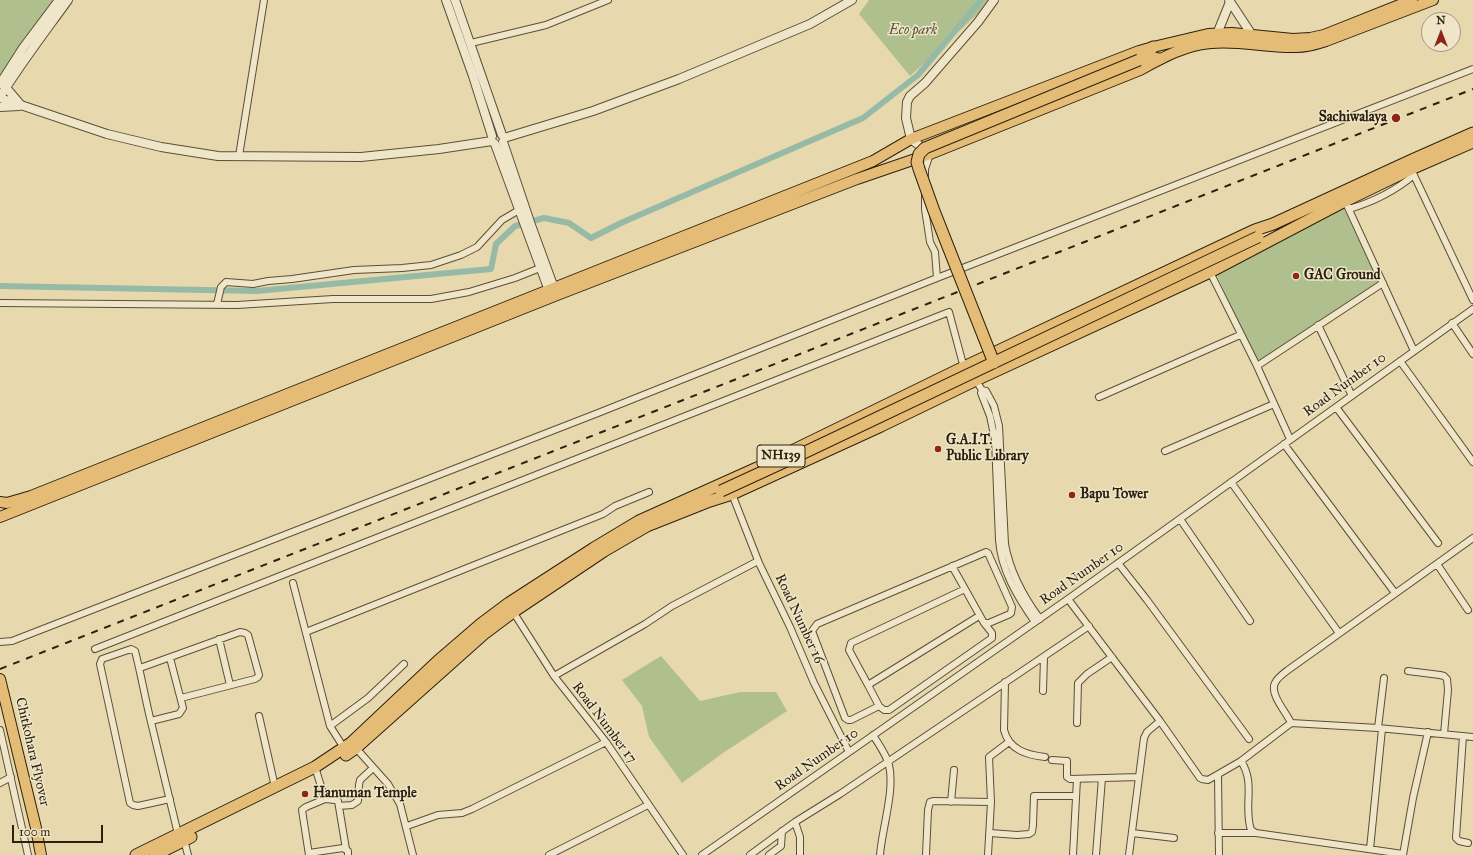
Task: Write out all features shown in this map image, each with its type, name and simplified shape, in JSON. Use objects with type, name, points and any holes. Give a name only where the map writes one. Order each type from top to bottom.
[{"type":"highway","points":[[994,363],[921,176],[917,162],[919,154],[925,148],[1142,58],[1153,47]]},
{"type":"highway","points":[[1142,58],[1159,59]]},
{"type":"highway","name":"NH139","points":[[136,855],[182,835],[316,770],[350,746],[438,660],[481,624],[511,608],[594,548],[640,521],[713,494],[964,367],[1255,230],[1273,224],[1473,133]]},
{"type":"highway","name":"NH139","points":[[713,494],[732,494],[881,426],[976,380],[1210,272],[1279,235],[1347,205],[1473,142]]},
{"type":"highway","points":[[713,494],[994,363],[1260,236],[1273,224]]},
{"type":"highway","points":[[1260,236],[1279,235]]},
{"type":"highway","points":[[1015,343],[1022,359]]},
{"type":"highway","name":"NH139","points":[[155,855],[182,835],[275,787],[316,770]]},
{"type":"main road","points":[[0,517],[873,161],[911,139],[1139,51],[1208,34],[1232,33],[1293,39],[1310,38],[1324,35],[1412,0]]},
{"type":"main road","points":[[0,502],[7,502],[31,496],[553,292],[850,182],[930,154],[1140,70],[1159,59],[1186,48],[1210,43],[1296,47],[1312,45],[1433,0]]},
{"type":"main road","name":"Chitkohara Flyover","points":[[0,678],[31,806],[40,855]]},
{"type":"street","points":[[59,0],[23,48],[2,85],[0,97],[22,106],[107,134],[141,143],[192,152],[218,156],[361,157],[439,149],[498,140],[592,111],[679,79],[810,24],[852,0]]},
{"type":"street","points":[[2,85],[68,0]]},
{"type":"street","points":[[239,156],[264,0]]},
{"type":"street","points":[[446,0],[498,140]]},
{"type":"street","points":[[456,0],[471,43],[498,140],[522,212],[553,292]]},
{"type":"street","points":[[471,43],[546,25],[608,0]]},
{"type":"street","points":[[937,278],[935,252],[930,242],[925,209],[925,169],[930,154],[911,139],[906,118],[907,102],[910,96],[925,83],[978,22],[994,0]]},
{"type":"street","points":[[1230,1],[1252,35]]},
{"type":"street","points":[[1217,34],[1230,1]]},
{"type":"street","points":[[0,642],[12,641],[598,413],[937,278],[1473,69]]},
{"type":"street","points":[[2,85],[22,106]]},
{"type":"street","points":[[0,107],[22,106]]},
{"type":"street","points":[[1413,172],[1473,300]]},
{"type":"street","points":[[1347,205],[1414,351]]},
{"type":"street","points":[[217,304],[223,283],[228,282],[253,284],[268,280],[292,279],[354,270],[431,265],[461,255],[477,247],[502,220],[522,212]]},
{"type":"street","points":[[529,229],[540,268],[553,292]]},
{"type":"street","points":[[0,304],[258,304],[344,298],[431,299],[469,292],[515,278],[540,268]]},
{"type":"street","points":[[1210,272],[1290,439]]},
{"type":"street","points":[[1256,366],[1383,283]]},
{"type":"street","name":"Road Number 10","points":[[702,855],[1068,599],[1473,309]]},
{"type":"street","points":[[95,649],[949,312],[964,367],[976,380],[982,390],[986,391],[997,415],[1005,544],[1010,564],[1023,600],[1038,620]]},
{"type":"street","points":[[1452,323],[1473,354]]},
{"type":"street","points":[[1318,326],[1352,396]]},
{"type":"street","points":[[1099,397],[1240,335]]},
{"type":"street","points":[[1400,361],[1473,462]]},
{"type":"street","points":[[1165,451],[1274,404]]},
{"type":"street","points":[[1336,407],[1438,543]]},
{"type":"street","points":[[1284,444],[1395,594]]},
{"type":"street","points":[[1231,482],[1339,633]]},
{"type":"street","points":[[306,632],[604,514],[616,506],[649,492]]},
{"type":"street","name":"Road Number 16","points":[[732,494],[758,561],[790,627],[814,683],[849,752]]},
{"type":"street","points":[[1180,519],[1250,621]]},
{"type":"street","points":[[1292,723],[1276,697],[1273,689],[1275,683],[1288,670],[1473,538]]},
{"type":"street","points":[[879,706],[851,720],[845,718],[812,631],[817,624],[984,552],[988,553],[1012,607],[1010,614],[989,623],[984,623]]},
{"type":"street","points":[[554,676],[645,624],[672,606],[758,561]]},
{"type":"street","points":[[1118,563],[1249,739]]},
{"type":"street","points":[[1437,564],[1468,610]]},
{"type":"street","points":[[952,566],[965,589],[979,616],[992,634],[992,638],[889,710],[884,710],[879,706],[849,650],[852,644],[965,589]]},
{"type":"street","points":[[293,583],[330,726],[373,768],[395,794],[404,813],[413,855]]},
{"type":"street","points":[[1068,599],[1112,656],[1202,779],[1208,780],[1241,761],[1292,723],[1380,728],[1473,737]]},
{"type":"street","points":[[1012,607],[1023,600]]},
{"type":"street","name":"Road Number 17","points":[[511,608],[554,676],[606,742],[683,855]]},
{"type":"street","points":[[868,685],[979,616]]},
{"type":"street","points":[[750,855],[795,822],[1089,626]]},
{"type":"street","points":[[140,668],[240,632],[248,635],[258,677],[182,698]]},
{"type":"street","points":[[219,640],[230,685]]},
{"type":"street","points":[[170,799],[138,806],[130,803],[100,664],[102,659],[131,649],[135,650],[170,799],[188,855]]},
{"type":"street","points":[[1077,723],[1078,683],[1087,674],[1112,656]]},
{"type":"street","points":[[1043,691],[1044,657]]},
{"type":"street","points":[[151,721],[179,714],[183,708],[182,698],[170,658]]},
{"type":"street","points":[[330,726],[368,698],[404,664]]},
{"type":"street","points":[[1408,671],[1440,675],[1448,679],[1444,734]]},
{"type":"street","points":[[1370,849],[1384,678]]},
{"type":"street","points":[[1005,682],[1004,730],[1009,742],[1020,751],[1045,757]]},
{"type":"street","points":[[259,716],[275,787]]},
{"type":"street","points":[[1129,855],[1144,738],[1147,732],[1160,721]]},
{"type":"street","points":[[0,730],[28,855]]},
{"type":"street","points":[[1218,834],[1256,833],[1403,855],[1413,798],[1428,732]]},
{"type":"street","points":[[873,735],[888,761],[890,780],[880,855]]},
{"type":"street","points":[[1463,736],[1456,838],[1459,841],[1468,842]]},
{"type":"street","points":[[406,826],[438,815],[462,813],[472,809],[606,742]]},
{"type":"street","points":[[988,855],[991,802],[989,758],[1009,742]]},
{"type":"street","points":[[1052,760],[1067,761],[1068,778],[1138,777]]},
{"type":"street","points":[[1241,761],[1246,769],[1249,786],[1249,824],[1251,830],[1256,833]]},
{"type":"street","points":[[339,806],[352,805],[358,801],[360,780],[373,768]]},
{"type":"street","points":[[316,770],[325,799]]},
{"type":"street","points":[[951,802],[954,770]]},
{"type":"street","points":[[1218,775],[1219,855]]},
{"type":"street","points":[[0,783],[11,777]]},
{"type":"street","points":[[1096,855],[1102,778]]},
{"type":"street","points":[[1073,855],[1077,779]]},
{"type":"street","points":[[990,833],[1017,835],[1029,834],[1032,832],[1034,796],[1076,796]]},
{"type":"street","points":[[325,799],[338,801],[347,852],[343,848],[309,854],[302,810],[325,799]]},
{"type":"street","points":[[926,855],[928,804],[934,801],[991,802]]},
{"type":"street","points":[[549,855],[648,805]]},
{"type":"street","points":[[795,822],[800,837],[800,855]]},
{"type":"street","points":[[769,855],[781,846],[782,831]]},
{"type":"street","points":[[1132,833],[1174,838]]},
{"type":"green space","points":[[0,0],[58,0],[0,84]]},
{"type":"green space","name":"Eco park","points":[[869,0],[993,0],[910,76],[859,14]]},
{"type":"green space","name":"GAC Ground","points":[[1343,207],[1377,279],[1377,283],[1259,361],[1255,359],[1216,273]]},
{"type":"green space","points":[[661,656],[700,701],[740,692],[776,692],[787,711],[723,753],[682,783],[649,737],[642,706],[622,680]]},
{"type":"waterway","points":[[0,286],[257,291],[491,269],[496,244],[515,226],[544,218],[569,223],[591,238],[623,222],[863,118],[918,75],[981,0]]},
{"type":"railway","points":[[0,669],[1473,89]]},
{"type":"place","name":"Sachiwalaya","points":[[1396,118]]},
{"type":"place","name":"GAC Ground","points":[[1296,276]]},
{"type":"place","name":"G.A.I.T. Public Library","points":[[938,449]]},
{"type":"place","name":"Bapu Tower","points":[[1072,495]]},
{"type":"place","name":"Hanuman Temple","points":[[305,794]]}]
